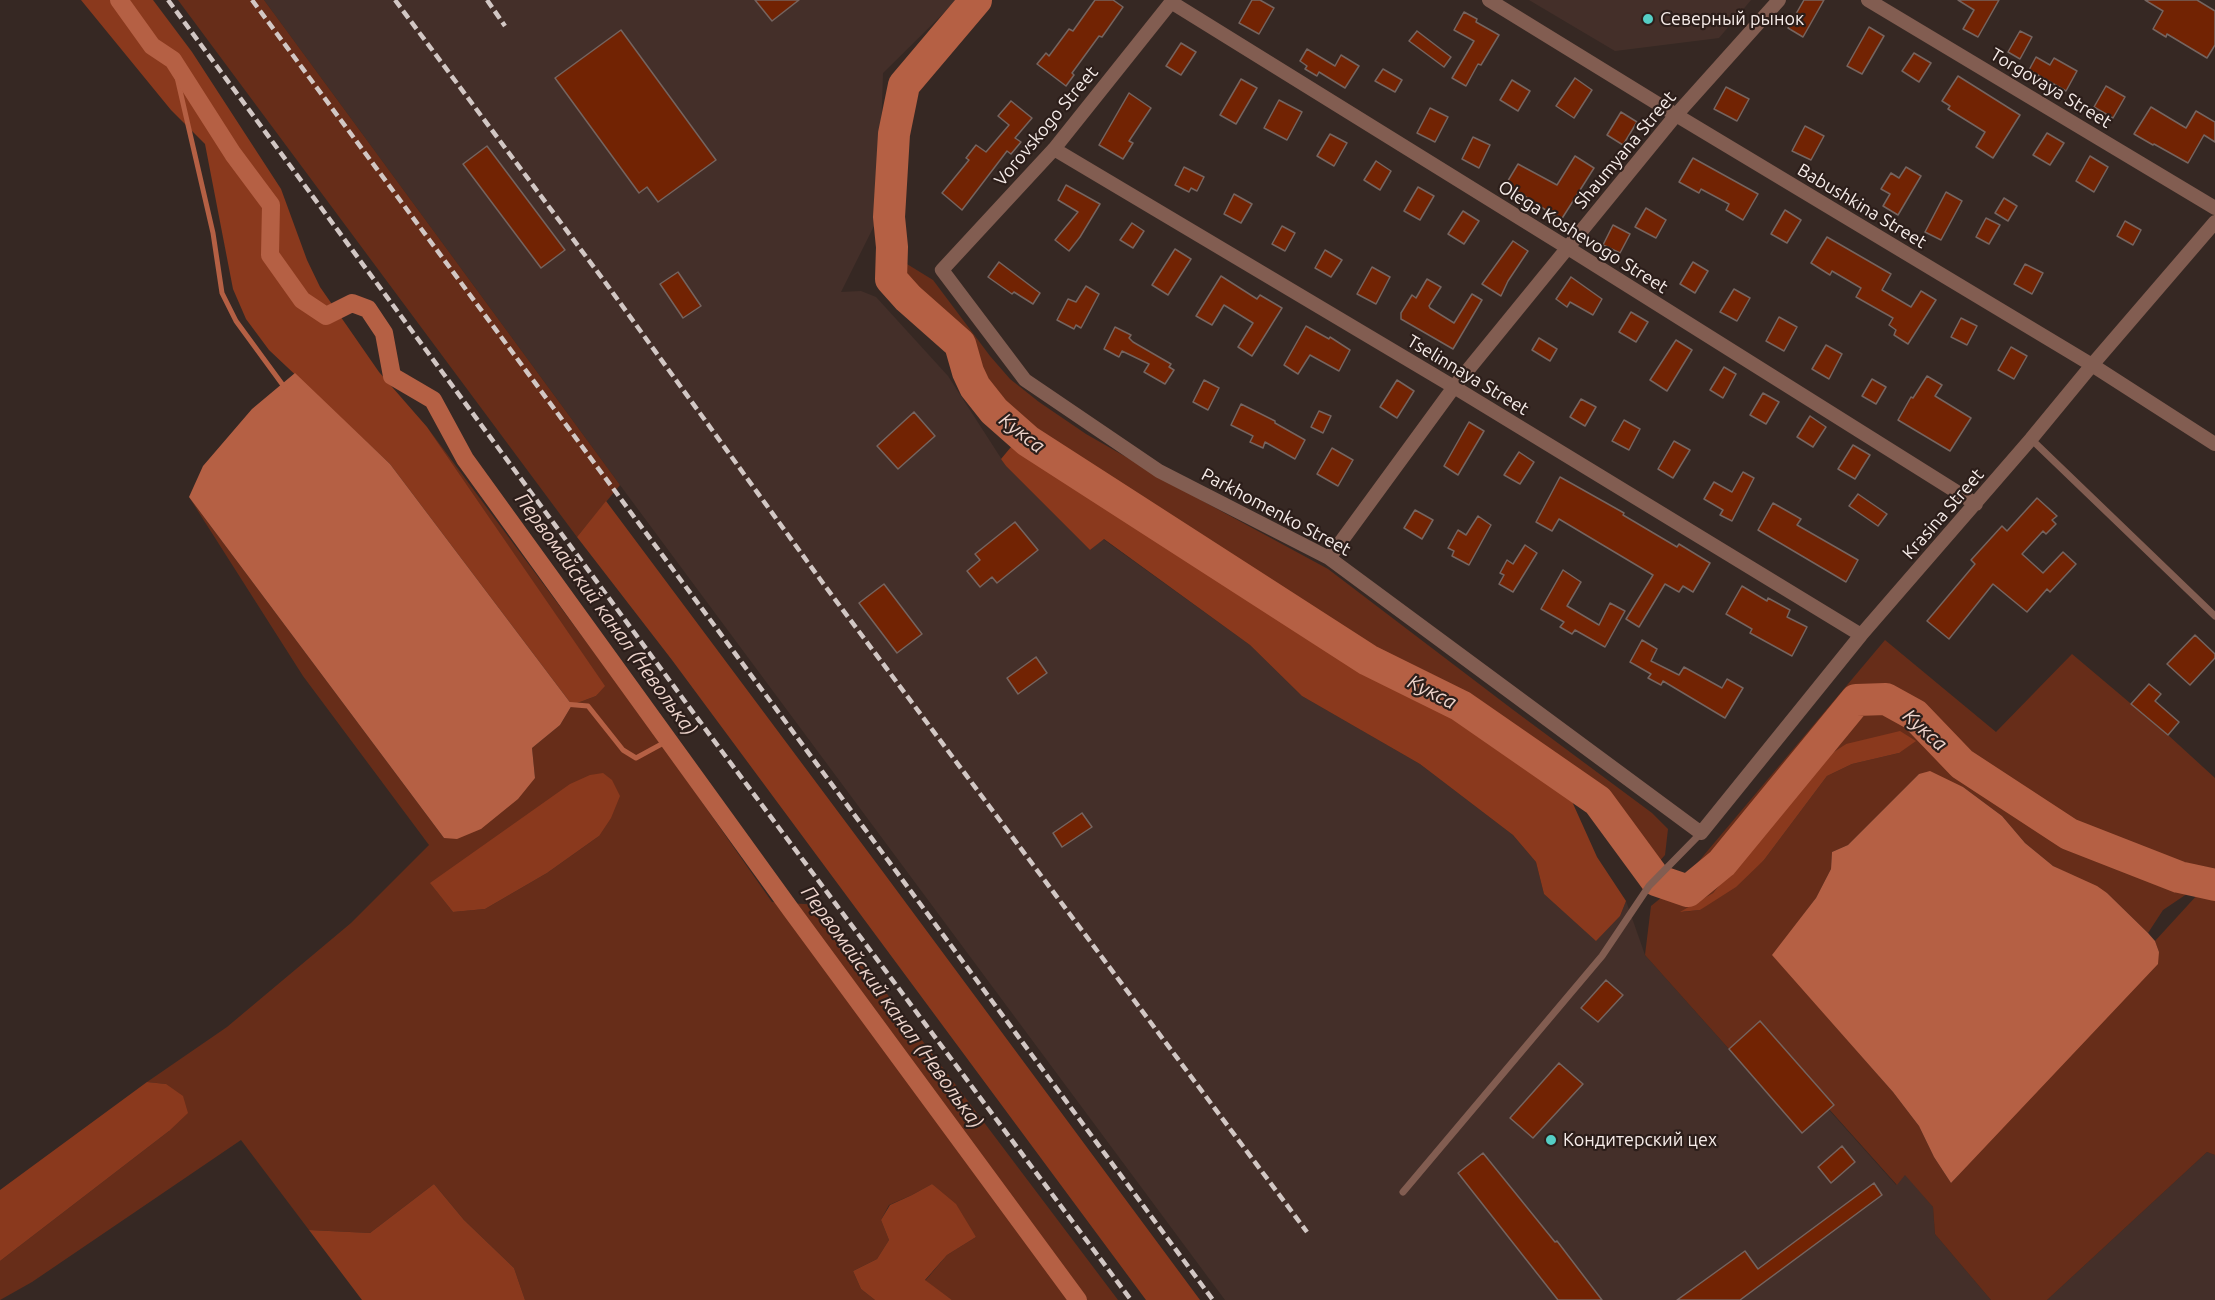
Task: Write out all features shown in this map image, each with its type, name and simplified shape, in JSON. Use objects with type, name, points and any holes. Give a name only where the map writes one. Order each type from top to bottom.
[{"type":"street","name":"Babushkina Street","points":[[1489,0],[2092,365],[2215,444]]},
{"type":"street","name":"Shaumyana Street","points":[[1329,558],[1454,387],[1676,115],[1779,0]]},
{"type":"street","name":"Torgovaya Street","points":[[1868,0],[2215,208]]},
{"type":"street","name":"Vorovskogo Street","points":[[942,270],[1054,149],[1172,1]]},
{"type":"street","name":"Olega Koshevogo Street","points":[[1172,1],[1976,504]]},
{"type":"street","name":"Tselinnaya Street","points":[[1054,149],[1454,387],[1861,634]]},
{"type":"street","name":"Krasina Street","points":[[1701,833],[1861,634],[1976,504],[2215,222]]},
{"type":"street","name":"Parkhomenko Street","points":[[942,270],[1024,380],[1160,471],[1329,558],[1701,833]]},
{"type":"lane","points":[[2031,439],[2215,616]]},
{"type":"lane","points":[[1403,1192],[1602,956],[1649,886],[1701,833]]},
{"type":"shaded area","points":[[81,0],[153,0],[192,52],[281,189],[307,260],[320,287],[379,372],[427,427],[605,686],[596,696],[572,705],[390,464],[269,350],[246,319],[233,289],[205,144],[171,110]]},
{"type":"shaded area","points":[[178,0],[264,0],[620,485],[577,537]]},
{"type":"shaded area","points":[[264,0],[957,0],[883,73],[879,195],[874,226],[841,292],[861,291],[876,297],[948,376],[1006,466],[1090,550],[1103,539],[1250,645],[1302,696],[1420,764],[1513,835],[1536,862],[1544,894],[1596,940],[1620,916],[1626,901],[1645,955],[1728,1048],[1760,1021],[1829,1110],[1896,1185],[1905,1174],[1933,1207],[1935,1234],[1991,1300],[1225,1300],[620,485]]},
{"type":"shaded area","name":"Северный рынок","points":[[1529,0],[1751,0],[1719,38],[1615,51]]},
{"type":"shaded area","points":[[902,261],[933,280],[990,356],[1010,379],[1039,402],[1086,434],[1328,569],[1652,813],[1668,829],[1665,855],[1656,865],[1597,793],[1450,692],[1362,647],[1025,428],[981,379],[967,343],[899,276]]},
{"type":"shaded area","points":[[295,373],[390,464],[572,705],[560,725],[532,748],[535,778],[518,799],[481,829],[457,839],[444,838],[189,497],[203,466],[252,409]]},
{"type":"shaded area","points":[[427,427],[653,732],[772,902],[820,905],[1118,1300],[952,1300],[925,1281],[947,1255],[976,1237],[932,1184],[889,1205],[881,1220],[889,1240],[877,1259],[853,1271],[861,1289],[875,1300],[525,1300],[514,1268],[464,1220],[434,1184],[370,1233],[309,1230],[241,1140],[32,1282],[0,1300],[0,1261],[169,1131],[166,1084],[147,1082],[227,1027],[351,923],[429,845],[303,676],[189,497],[444,838],[535,778],[532,748],[560,725],[572,705],[596,696],[604,686]],"holes":[[[599,836],[547,873],[485,909],[453,912],[431,884]]]},
{"type":"shaded area","points":[[1016,441],[1112,503],[1276,615],[1358,663],[1456,713],[1570,797],[1597,857],[1626,901],[1620,916],[1596,941],[1544,894],[1536,862],[1513,835],[1420,764],[1302,696],[1250,645],[1104,539],[1090,550],[1001,459]]},
{"type":"shaded area","points":[[606,501],[1200,1300],[1146,1300],[672,660],[577,537]]},
{"type":"shaded area","points":[[1885,640],[1996,732],[2072,654],[2215,778],[2215,875],[2163,910],[2148,933],[2107,893],[2053,866],[2025,843],[2002,816],[1963,787],[1919,774],[1848,845],[1832,852],[1831,869],[1816,898],[1773,955],[1893,1092],[1919,1126],[1934,1157],[1951,1183],[2159,952],[2155,941],[2199,893],[2215,894],[2215,1155],[2207,1152],[2047,1300],[1991,1300],[1935,1234],[1933,1207],[1905,1175],[1897,1185],[1829,1109],[1760,1022],[1729,1049],[1645,955],[1651,906],[1683,880]],"holes":[[[1846,744],[1899,753],[1852,764],[1827,776],[1764,860],[1700,910],[1682,912],[1713,893],[1757,840]]]},
{"type":"shaded area","points":[[1900,731],[1916,741],[1899,753],[1852,764],[1827,776],[1764,860],[1736,887],[1700,910],[1680,912],[1713,893],[1819,762],[1846,744]]},
{"type":"shaded area","points":[[1930,771],[1963,787],[2002,816],[2025,843],[2053,866],[2107,893],[2148,933],[2155,941],[2159,952],[2158,964],[1951,1183],[1934,1157],[1919,1126],[1893,1092],[1772,955],[1816,898],[1831,869],[1832,852],[1848,845],[1919,774]]},
{"type":"shaded area","points":[[603,773],[612,780],[620,796],[611,818],[599,836],[547,873],[485,909],[453,912],[430,883],[570,784],[590,775]]},
{"type":"shaded area","points":[[147,1082],[166,1084],[183,1096],[188,1113],[169,1131],[0,1261],[0,1190]]},
{"type":"shaded area","points":[[2207,1152],[2215,1155],[2215,1300],[2047,1300]]},
{"type":"shaded area","points":[[434,1184],[464,1220],[514,1268],[525,1300],[362,1300],[309,1230],[370,1233]]},
{"type":"shaded area","points":[[932,1184],[956,1204],[976,1237],[947,1255],[925,1280],[952,1300],[875,1300],[861,1289],[853,1271],[877,1259],[889,1240],[881,1220],[890,1205]]},
{"type":"building","points":[[755,0],[799,0],[772,21]]},
{"type":"building","points":[[1095,0],[1113,0],[1123,7],[1072,73],[1074,75],[1066,86],[1037,64],[1046,53],[1049,56],[1069,29],[1073,31]]},
{"type":"building","points":[[1252,0],[1260,0],[1274,8],[1259,34],[1239,23]]},
{"type":"building","points":[[1804,0],[1824,0],[1803,37],[1788,28]]},
{"type":"building","points":[[1958,0],[1999,0],[1978,37],[1963,29],[1974,10]]},
{"type":"building","points":[[2145,0],[2197,0],[2215,11],[2215,45],[2207,58],[2167,34],[2166,37],[2153,29],[2163,11]]},
{"type":"building","points":[[1464,12],[1499,35],[1481,65],[1478,64],[1466,86],[1452,78],[1474,41],[1454,30]]},
{"type":"building","points":[[1869,27],[1884,36],[1862,74],[1847,66]]},
{"type":"building","points":[[621,30],[716,160],[658,202],[647,187],[639,193],[555,78]]},
{"type":"building","points":[[1417,31],[1451,57],[1444,67],[1409,41]]},
{"type":"building","points":[[2020,31],[2032,37],[2020,59],[2008,52]]},
{"type":"building","points":[[1181,43],[1196,52],[1181,75],[1166,66]]},
{"type":"building","points":[[1307,49],[1335,66],[1341,55],[1359,66],[1345,88],[1319,72],[1317,76],[1305,69],[1307,66],[1300,61]]},
{"type":"building","points":[[1914,53],[1931,63],[1919,82],[1902,71]]},
{"type":"building","points":[[2036,57],[2050,65],[2054,58],[2077,71],[2066,91],[2029,70]]},
{"type":"building","points":[[1383,69],[1402,80],[1395,92],[1375,81]]},
{"type":"building","points":[[1958,76],[2020,115],[1993,158],[1976,147],[1985,132],[1948,109],[1950,106],[1942,101]]},
{"type":"building","points":[[1575,78],[1592,90],[1574,118],[1556,106]]},
{"type":"building","points":[[1241,79],[1257,88],[1236,124],[1220,115]]},
{"type":"building","points":[[1512,80],[1530,91],[1518,111],[1500,100]]},
{"type":"building","points":[[2106,86],[2125,97],[2113,118],[2094,107]]},
{"type":"building","points":[[1726,87],[1749,99],[1737,121],[1714,109]]},
{"type":"building","points":[[1129,93],[1151,108],[1129,141],[1133,143],[1123,159],[1099,145]]},
{"type":"building","points":[[1279,100],[1302,112],[1287,140],[1264,128]]},
{"type":"building","points":[[1011,101],[1032,118],[1015,138],[1021,142],[1011,154],[1007,151],[962,210],[942,193],[969,160],[966,158],[976,145],[986,152],[1009,125],[998,116]]},
{"type":"building","points":[[2151,107],[2186,128],[2196,111],[2215,122],[2215,142],[2204,135],[2188,163],[2153,145],[2134,134]]},
{"type":"building","points":[[1430,108],[1448,117],[1435,142],[1417,133]]},
{"type":"building","points":[[1621,112],[1637,122],[1623,145],[1607,135]]},
{"type":"building","points":[[1805,126],[1824,136],[1811,160],[1792,151]]},
{"type":"building","points":[[2047,133],[2064,143],[2050,165],[2033,155]]},
{"type":"building","points":[[1330,134],[1347,143],[1334,166],[1317,156]]},
{"type":"building","points":[[1473,137],[1490,145],[1479,168],[1462,159]]},
{"type":"building","points":[[487,146],[565,250],[541,268],[463,164]]},
{"type":"building","points":[[1575,156],[1594,168],[1561,220],[1506,184],[1518,164],[1557,185]]},
{"type":"building","points":[[2090,156],[2108,167],[2094,192],[2076,181]]},
{"type":"building","points":[[1693,158],[1758,194],[1743,220],[1726,210],[1729,204],[1701,189],[1699,193],[1679,182]]},
{"type":"building","points":[[1376,161],[1391,171],[1380,190],[1364,180]]},
{"type":"building","points":[[1184,167],[1204,177],[1197,191],[1191,188],[1189,192],[1175,185]]},
{"type":"building","points":[[1906,167],[1921,176],[1898,215],[1883,206],[1890,194],[1881,189],[1891,173],[1899,178]]},
{"type":"building","points":[[1066,185],[1100,204],[1069,251],[1055,240],[1078,212],[1058,200]]},
{"type":"building","points":[[1418,187],[1434,196],[1420,220],[1404,211]]},
{"type":"building","points":[[1946,192],[1962,201],[1941,240],[1925,232]]},
{"type":"building","points":[[1234,194],[1252,204],[1241,223],[1224,214]]},
{"type":"building","points":[[2004,198],[2017,206],[2008,221],[1995,213]]},
{"type":"building","points":[[1646,208],[1666,220],[1656,238],[1635,227]]},
{"type":"building","points":[[1785,210],[1801,220],[1787,243],[1771,234]]},
{"type":"building","points":[[1463,211],[1479,221],[1464,244],[1448,234]]},
{"type":"building","points":[[1986,218],[2000,225],[1989,244],[1976,237]]},
{"type":"building","points":[[2125,221],[2141,230],[2133,245],[2117,236]]},
{"type":"building","points":[[1132,223],[1144,231],[1133,248],[1120,240]]},
{"type":"building","points":[[1613,225],[1630,234],[1620,253],[1603,245]]},
{"type":"building","points":[[1282,226],[1295,233],[1285,251],[1272,244]]},
{"type":"building","points":[[1827,237],[1891,274],[1882,290],[1911,307],[1921,291],[1936,300],[1908,344],[1894,335],[1896,330],[1889,325],[1893,318],[1856,297],[1861,288],[1832,271],[1830,275],[1811,263]]},
{"type":"building","points":[[1513,241],[1528,251],[1501,296],[1482,284]]},
{"type":"building","points":[[1175,249],[1191,259],[1168,295],[1152,285]]},
{"type":"building","points":[[1325,250],[1342,260],[1331,277],[1315,268]]},
{"type":"building","points":[[999,262],[1040,293],[1033,304],[1014,292],[1012,294],[988,277]]},
{"type":"building","points":[[1693,262],[1708,271],[1695,293],[1680,284]]},
{"type":"building","points":[[2025,264],[2043,273],[2032,294],[2014,284]]},
{"type":"building","points":[[1372,267],[1390,277],[1376,304],[1357,294]]},
{"type":"building","points":[[678,272],[701,306],[683,318],[660,284]]},
{"type":"building","points":[[1221,276],[1257,299],[1260,295],[1282,308],[1252,356],[1238,347],[1253,323],[1224,305],[1212,325],[1196,316]]},
{"type":"building","points":[[1571,277],[1602,299],[1593,315],[1570,302],[1567,307],[1556,299]]},
{"type":"building","points":[[1427,279],[1441,287],[1429,306],[1430,308],[1454,323],[1472,294],[1482,300],[1453,349],[1401,319],[1401,313],[1412,295],[1416,298]]},
{"type":"building","points":[[1086,286],[1099,294],[1081,328],[1076,325],[1074,329],[1057,320],[1068,299],[1076,302]]},
{"type":"building","points":[[1734,289],[1750,298],[1737,321],[1720,312]]},
{"type":"building","points":[[1631,312],[1648,322],[1636,342],[1619,332]]},
{"type":"building","points":[[1779,317],[1797,327],[1784,351],[1766,341]]},
{"type":"building","points":[[1961,318],[1977,326],[1967,345],[1951,337]]},
{"type":"building","points":[[1306,326],[1329,339],[1330,337],[1350,350],[1339,371],[1310,355],[1298,374],[1284,365]]},
{"type":"building","points":[[1115,327],[1131,335],[1129,338],[1133,342],[1171,364],[1169,367],[1174,370],[1165,384],[1144,372],[1149,364],[1122,351],[1119,357],[1104,349]]},
{"type":"building","points":[[1539,338],[1557,349],[1550,361],[1532,350]]},
{"type":"building","points":[[1676,340],[1692,350],[1667,391],[1650,380]]},
{"type":"building","points":[[1826,345],[1842,354],[1829,379],[1812,369]]},
{"type":"building","points":[[2011,347],[2027,356],[2014,379],[1998,370]]},
{"type":"building","points":[[1724,367],[1736,374],[1723,398],[1710,390]]},
{"type":"building","points":[[1927,376],[1942,385],[1935,396],[1971,418],[1950,451],[1898,420],[1911,397],[1913,398]]},
{"type":"building","points":[[1872,379],[1886,387],[1876,404],[1862,396]]},
{"type":"building","points":[[1204,380],[1219,388],[1208,410],[1193,402]]},
{"type":"building","points":[[1397,380],[1414,391],[1397,418],[1380,407]]},
{"type":"building","points":[[1763,393],[1779,402],[1766,424],[1750,415]]},
{"type":"building","points":[[1581,399],[1596,407],[1585,426],[1570,417]]},
{"type":"building","points":[[1241,404],[1275,421],[1305,440],[1295,459],[1265,442],[1263,448],[1250,442],[1253,436],[1231,425]]},
{"type":"building","points":[[1319,411],[1331,416],[1323,433],[1311,427]]},
{"type":"building","points":[[914,412],[935,436],[898,469],[877,446]]},
{"type":"building","points":[[1810,416],[1826,427],[1813,447],[1797,437]]},
{"type":"building","points":[[1624,420],[1640,429],[1629,450],[1612,441]]},
{"type":"building","points":[[1469,422],[1484,431],[1458,475],[1444,466]]},
{"type":"building","points":[[1674,441],[1690,450],[1673,478],[1658,469]]},
{"type":"building","points":[[1853,445],[1870,455],[1855,479],[1838,469]]},
{"type":"building","points":[[1332,448],[1353,460],[1338,486],[1317,474]]},
{"type":"building","points":[[1519,452],[1534,462],[1520,484],[1504,475]]},
{"type":"building","points":[[1743,472],[1754,478],[1732,521],[1720,515],[1723,510],[1704,499],[1714,482],[1732,492]]},
{"type":"building","points":[[1560,477],[1624,513],[1623,515],[1677,547],[1679,544],[1710,563],[1693,592],[1683,586],[1679,592],[1665,584],[1639,627],[1626,619],[1653,575],[1559,519],[1552,531],[1536,522]]},
{"type":"building","points":[[1858,494],[1887,514],[1878,526],[1849,506]]},
{"type":"building","points":[[2037,498],[2057,516],[2052,520],[2056,524],[2046,534],[2043,531],[2022,554],[2043,573],[2063,552],[2076,564],[2050,592],[2047,589],[2027,612],[1993,584],[1949,639],[1927,621],[1975,564],[1971,560],[2002,526],[2007,531]]},
{"type":"building","points":[[1773,503],[1801,519],[1797,525],[1858,560],[1846,582],[1758,530]]},
{"type":"building","points":[[1415,510],[1433,520],[1422,539],[1404,528]]},
{"type":"building","points":[[1478,516],[1491,525],[1469,565],[1452,556],[1454,551],[1448,548],[1458,530],[1466,535]]},
{"type":"building","points":[[1015,522],[1038,550],[997,583],[992,577],[980,587],[967,571],[980,560],[975,554]]},
{"type":"building","points":[[1525,545],[1537,553],[1513,592],[1499,584],[1504,575],[1500,573],[1507,560],[1513,564]]},
{"type":"building","points":[[1563,570],[1581,582],[1567,606],[1599,625],[1610,603],[1625,611],[1605,647],[1575,630],[1572,634],[1560,627],[1564,622],[1541,609]]},
{"type":"building","points":[[884,584],[922,634],[897,653],[859,603]]},
{"type":"building","points":[[1742,586],[1767,601],[1768,598],[1790,610],[1787,617],[1807,627],[1792,656],[1750,633],[1752,629],[1726,614]]},
{"type":"building","points":[[2195,635],[2215,654],[2215,658],[2190,685],[2167,664]]},
{"type":"building","points":[[1642,640],[1657,649],[1651,661],[1679,675],[1684,667],[1722,688],[1727,679],[1743,688],[1725,718],[1663,681],[1661,685],[1648,678],[1651,674],[1630,662]]},
{"type":"building","points":[[1036,657],[1047,673],[1018,694],[1007,678]]},
{"type":"building","points":[[2149,684],[2161,694],[2155,701],[2179,722],[2168,735],[2131,704]]},
{"type":"building","points":[[1082,813],[1092,827],[1062,847],[1053,833]]},
{"type":"building","points":[[1606,980],[1623,995],[1598,1022],[1581,1008]]},
{"type":"building","points":[[1760,1021],[1834,1105],[1802,1133],[1729,1049]]},
{"type":"building","points":[[1559,1063],[1583,1084],[1533,1138],[1510,1118]]},
{"type":"building","points":[[1842,1146],[1855,1162],[1831,1183],[1818,1167]]},
{"type":"building","points":[[1483,1153],[1555,1242],[1557,1241],[1602,1300],[1558,1300],[1458,1173]]},
{"type":"building","points":[[1874,1183],[1882,1195],[1740,1300],[1677,1300],[1745,1251],[1758,1269]]},
{"type":"waterway","name":"Первомайский канал (Неволька)","points":[[119,0],[152,46],[173,60],[233,154],[271,205],[270,255],[302,300],[326,316],[352,303],[368,309],[384,333],[392,376],[433,400],[465,459],[791,910],[1078,1300]]},
{"type":"waterway","name":"Кукса","points":[[976,0],[904,85],[894,134],[889,217],[892,247],[891,279],[908,298],[960,344],[975,387],[994,411],[1028,441],[1368,660],[1461,706],[1598,801],[1656,880],[1688,891],[1722,863],[1856,700],[1886,699],[1915,715],[1962,764],[2069,834],[2179,877],[2215,885]]},
{"type":"waterway","points":[[173,60],[213,233],[222,293],[236,321],[285,388]]},
{"type":"waterway","points":[[564,704],[588,706],[623,750],[636,758],[669,740]]},
{"type":"railway","points":[[168,0],[712,738],[1131,1300]]},
{"type":"railway","points":[[252,0],[1213,1300]]},
{"type":"railway","points":[[395,0],[605,282],[825,586],[1307,1232]]},
{"type":"railway","points":[[487,0],[505,26]]},
{"type":"place","name":"Северный рынок","points":[[1648,19]]},
{"type":"place","name":"Кондитерский цех","points":[[1551,1140]]}]
